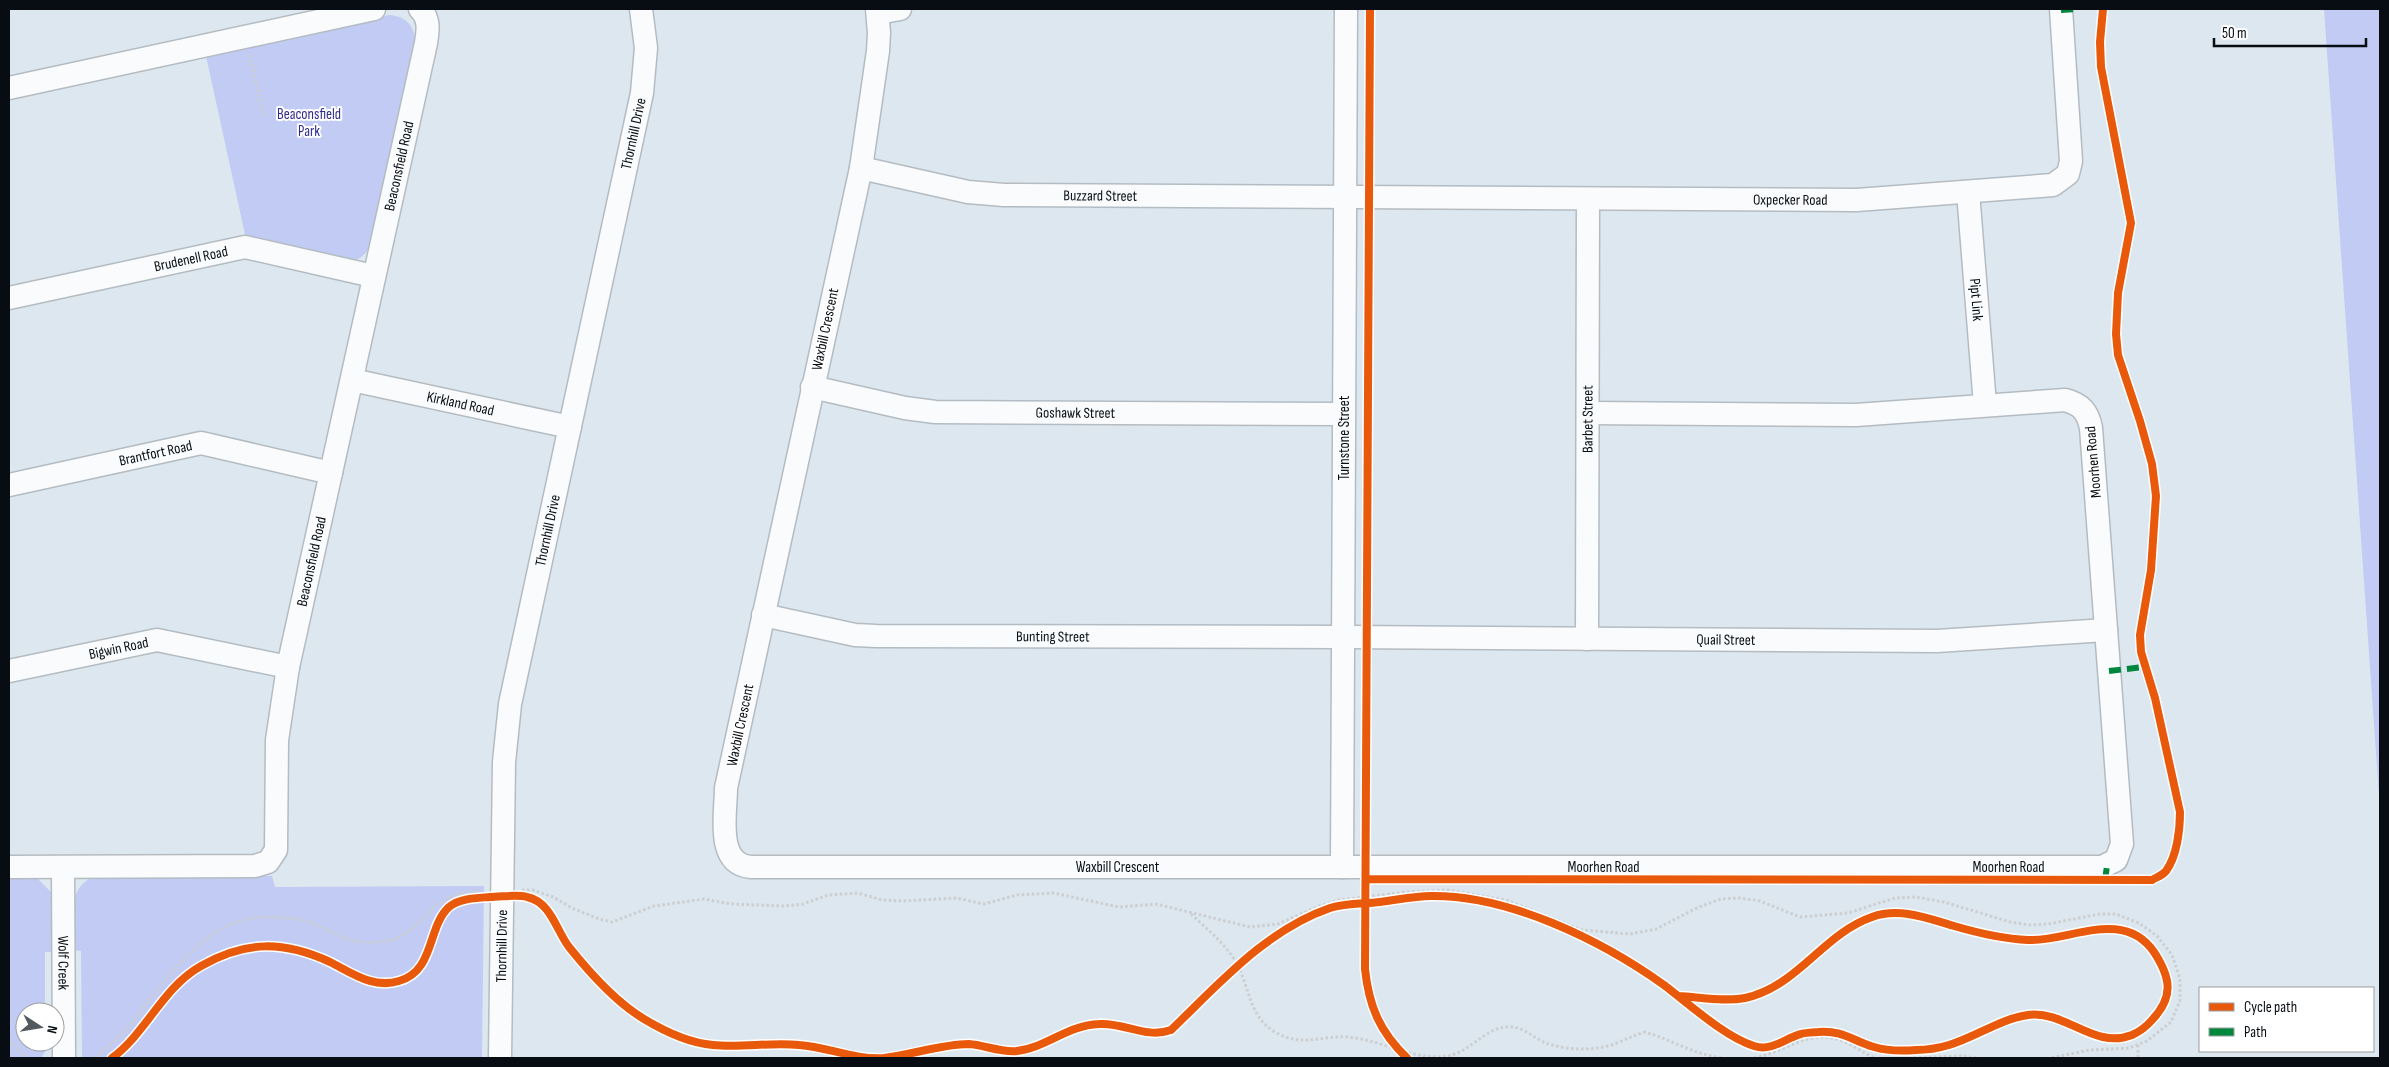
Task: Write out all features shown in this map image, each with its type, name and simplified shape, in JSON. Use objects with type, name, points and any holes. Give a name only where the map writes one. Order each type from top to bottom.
[{"type":"street","points":[[9,88],[246,36],[284,18],[374,9]]},
{"type":"street","name":"Beaconsfield Road","points":[[9,867],[255,866],[268,862],[276,850],[277,740],[288,667],[428,28],[427,19],[420,9]]},
{"type":"street","name":"Thornhill Drive","points":[[500,1058],[504,762],[510,704],[642,93],[646,48],[641,9]]},
{"type":"street","name":"Waxbill Crescent","points":[[900,9],[878,11],[878,51],[861,168],[726,788],[726,849],[732,858],[742,866],[1342,866]]},
{"type":"street","name":"Turnstone Street","points":[[1342,866],[1345,636],[1342,414],[1343,198],[1346,9]]},
{"type":"street","name":"Oxpecker Road","points":[[1343,198],[1857,200],[2053,185],[2068,174],[2071,161],[2061,9]]},
{"type":"street","name":"Buzzard Street","points":[[861,168],[968,192],[992,195],[1343,198]]},
{"type":"street","name":"Pipt Link","points":[[1968,192],[1985,406]]},
{"type":"street","name":"Barbet Street","points":[[1587,639],[1588,199]]},
{"type":"street","name":"Brudenell Road","points":[[9,298],[245,247],[373,276]]},
{"type":"street","name":"Kirkland Road","points":[[352,380],[570,427]]},
{"type":"street","name":"Goshawk Street","points":[[812,388],[904,408],[935,412],[1342,414]]},
{"type":"street","name":"Moorhen Road","points":[[1342,866],[2107,866],[2120,855],[2122,844],[2091,428],[2086,412],[2081,406],[2065,400],[1985,406]]},
{"type":"street","points":[[1589,414],[1856,415],[1985,406]]},
{"type":"street","name":"Brantfort Road","points":[[9,485],[201,444],[331,473]]},
{"type":"street","name":"Bunting Street","points":[[763,615],[855,635],[876,636],[1345,636]]},
{"type":"street","name":"Quail Street","points":[[1345,636],[1937,641],[2106,630]]},
{"type":"street","name":"Bigwin Road","points":[[9,671],[157,640],[288,667]]},
{"type":"street","name":"Wolf Creek","points":[[63,868],[64,1058]]},
{"type":"path","points":[[246,36],[264,118]]},
{"type":"path","points":[[449,907],[460,902],[533,890],[553,897],[572,908],[599,919],[612,922],[654,906],[704,899],[731,904],[783,906],[803,904],[828,895],[858,894],[882,900],[902,901],[956,898],[984,904],[1017,895],[1053,893],[1119,907],[1156,904],[1250,927],[1278,924],[1319,906],[1339,900],[1407,892],[1447,890],[1506,900],[1582,930],[1630,934],[1656,929],[1699,907],[1721,899],[1739,898],[1760,901],[1800,917],[1848,913],[1895,898],[1916,897],[1944,902],[2010,922],[2030,925],[2048,924],[2100,914],[2116,914],[2139,923],[2157,936],[2172,955],[2180,978],[2180,1001],[2170,1022],[2147,1041],[2138,1045],[2120,1050],[2090,1050],[2051,1058]]},
{"type":"path","points":[[94,1058],[125,1030],[173,970],[208,938],[231,925],[252,918],[270,917],[306,921],[349,941],[368,943],[390,940],[413,928],[437,905],[458,894],[502,894],[531,897]]},
{"type":"path","points":[[1287,929],[1334,906],[1428,896],[1468,898],[1520,911],[1588,940]]},
{"type":"path","points":[[1191,914],[1240,963],[1249,1000],[1262,1022],[1275,1032],[1293,1040],[1313,1041],[1334,1037],[1349,1037],[1372,1041],[1408,1053],[1449,1056],[1499,1028],[1513,1027],[1547,1044],[1581,1049],[1598,1049],[1617,1043],[1632,1035],[1645,1032],[1688,1050],[1707,1056],[1723,1058]]},
{"type":"path","points":[[1231,972],[1240,963]]},
{"type":"path","points":[[1757,1048],[1769,1048],[1802,1034],[1826,1032],[1839,1032],[1872,1047]]},
{"type":"path","points":[[14,1034],[24,1046],[40,1058]]},
{"type":"path","points":[[1754,1058],[1764,1057],[1795,1042],[1818,1037],[1836,1039],[1875,1058]]},
{"type":"path","points":[[9,1041],[28,1058]]},
{"type":"path","points":[[2138,1045],[2138,1058]]},
{"type":"path","points":[[1906,1050],[1927,1049]]},
{"type":"path","points":[[1914,1058],[1961,1056],[1979,1058]]},
{"type":"green space","points":[[2324,9],[2380,9],[2380,810]]},
{"type":"green space","name":"Beaconsfield Park","points":[[389,15],[400,17],[408,22],[415,36],[415,42],[371,245],[360,257],[351,261],[246,239],[206,56]]},
{"type":"green space","points":[[9,876],[38,879],[52,893],[53,952],[45,952],[45,1002],[15,1002],[15,1052],[45,1052],[41,1058],[9,1058]]},
{"type":"green space","points":[[96,876],[272,876],[275,887],[484,886],[482,1058],[82,1058],[81,951],[72,950],[72,918],[75,897],[79,888],[86,881]]},
{"type":"marked path","points":[[2061,10],[2077,9]]},
{"type":"marked path","points":[[2109,671],[2144,667]]},
{"type":"marked path","points":[[2105,880],[2107,866]]},
{"type":"cycle path","points":[[1370,9],[1365,969],[1369,995],[1377,1018],[1390,1038],[1407,1058]]},
{"type":"cycle path","points":[[1366,879],[2152,880],[2166,871],[2175,850],[2180,812],[2155,698],[2141,652],[2140,635],[2151,570],[2156,496],[2152,464],[2118,355],[2116,334],[2118,293],[2131,223],[2101,67],[2100,42],[2103,9]]},
{"type":"cycle path","points":[[112,1058],[135,1036],[165,998],[187,975],[201,966],[234,951],[265,946],[297,950],[330,962],[363,979],[389,983],[411,976],[419,968],[442,916],[453,904],[469,899],[514,896],[527,897],[542,905],[552,918],[564,940],[585,967],[624,1005],[668,1032],[704,1044],[734,1046],[799,1045],[873,1058],[894,1057],[959,1044],[1017,1051],[1037,1046],[1067,1032],[1088,1025],[1117,1025],[1153,1033],[1171,1030],[1244,960],[1264,944],[1307,918],[1342,905],[1425,896],[1461,898],[1491,903],[1553,923],[1612,952],[1639,968],[1719,1028],[1743,1042],[1761,1047],[1773,1046],[1802,1034],[1827,1032],[1841,1034],[1867,1045],[1884,1049],[1900,1051],[1929,1049],[1959,1042],[2008,1020],[2028,1015],[2042,1015],[2055,1018],[2092,1034],[2105,1038],[2118,1038],[2132,1035],[2143,1029],[2150,1022],[2164,1003],[2168,987],[2164,970],[2154,952],[2141,939],[2127,931],[2095,930],[2028,940],[2000,937],[1963,929],[1923,917],[1892,913],[1872,917],[1855,925],[1839,935],[1780,983],[1763,992],[1745,998],[1729,1000],[1678,996]]}]
